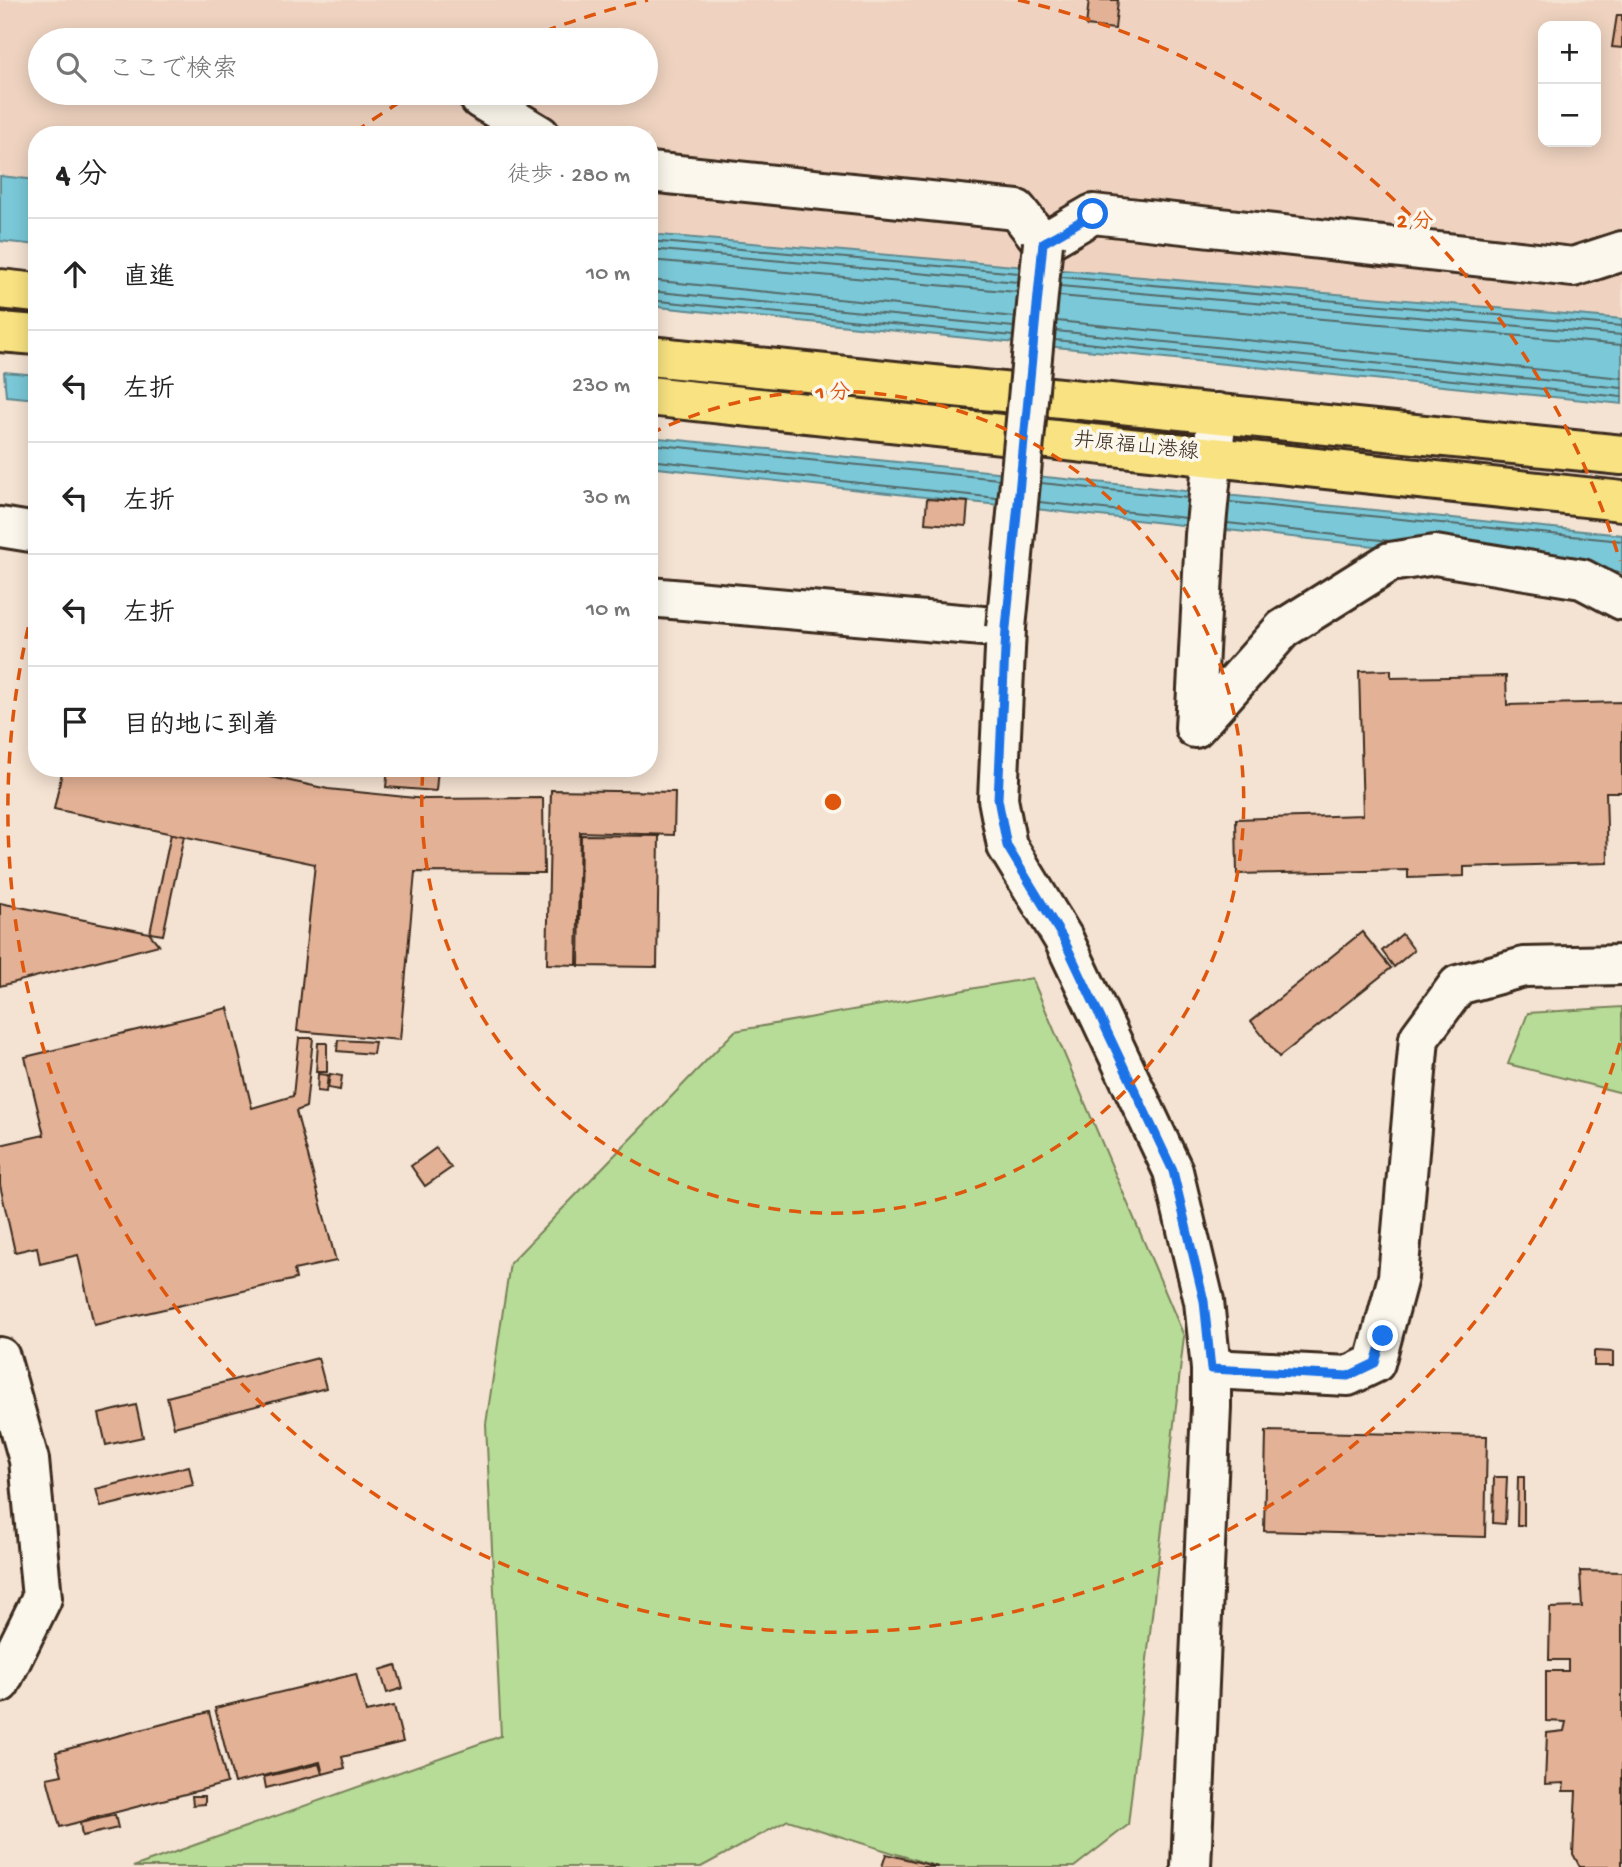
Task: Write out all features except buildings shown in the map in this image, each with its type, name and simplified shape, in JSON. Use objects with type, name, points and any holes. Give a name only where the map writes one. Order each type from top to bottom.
[{"type":"main road","points":[[0,289],[28,292]]},
{"type":"main road","points":[[0,332],[28,334]]},
{"type":"main road","name":"井原福山港線","points":[[658,357],[1622,455]]},
{"type":"main road","name":"井原福山港線","points":[[658,397],[1211,469],[1622,500]]},
{"type":"street","points":[[490,105],[525,126]]},
{"type":"street","points":[[658,173],[1017,210],[1043,243],[1006,628],[998,799],[1007,846],[1063,938],[1173,1171],[1204,1301],[1211,1369],[1191,1867]]},
{"type":"street","points":[[1043,243],[1093,214],[1573,267],[1622,251]]},
{"type":"street","points":[[1217,413],[1205,535],[1195,728],[1283,629],[1390,562],[1435,555],[1582,579],[1622,600]]},
{"type":"street","points":[[0,527],[28,532]]},
{"type":"street","points":[[658,598],[1006,628]]},
{"type":"street","points":[[1211,1369],[1348,1376],[1375,1363],[1398,1276],[1419,1038],[1458,985],[1524,967],[1622,965]]},
{"type":"street","points":[[0,1357],[29,1460],[42,1598],[0,1683]]},
{"type":"shaded area","points":[[0,0],[1622,0],[1622,343],[658,245],[658,126],[28,126],[28,181],[0,179]]},
{"type":"green space","points":[[1032,978],[1184,1336],[1128,1825],[1074,1867],[938,1867],[788,1820],[701,1867],[133,1867],[501,1736],[486,1424],[510,1263],[735,1031]]},
{"type":"green space","points":[[1622,1007],[1622,1093],[1508,1064],[1528,1013]]},
{"type":"water","points":[[0,176],[28,179],[28,244],[0,241]]},
{"type":"water","points":[[658,235],[1622,319],[1622,404],[658,307]]},
{"type":"water","points":[[4,372],[28,374],[28,398],[6,396]]},
{"type":"water","points":[[658,438],[1622,535],[1622,573],[658,468]]},
{"type":"route","points":[[1093,214],[1043,243],[1006,628],[998,799],[1007,846],[1063,938],[1173,1171],[1204,1301],[1211,1369],[1348,1376],[1375,1363],[1383,1336]]}]
